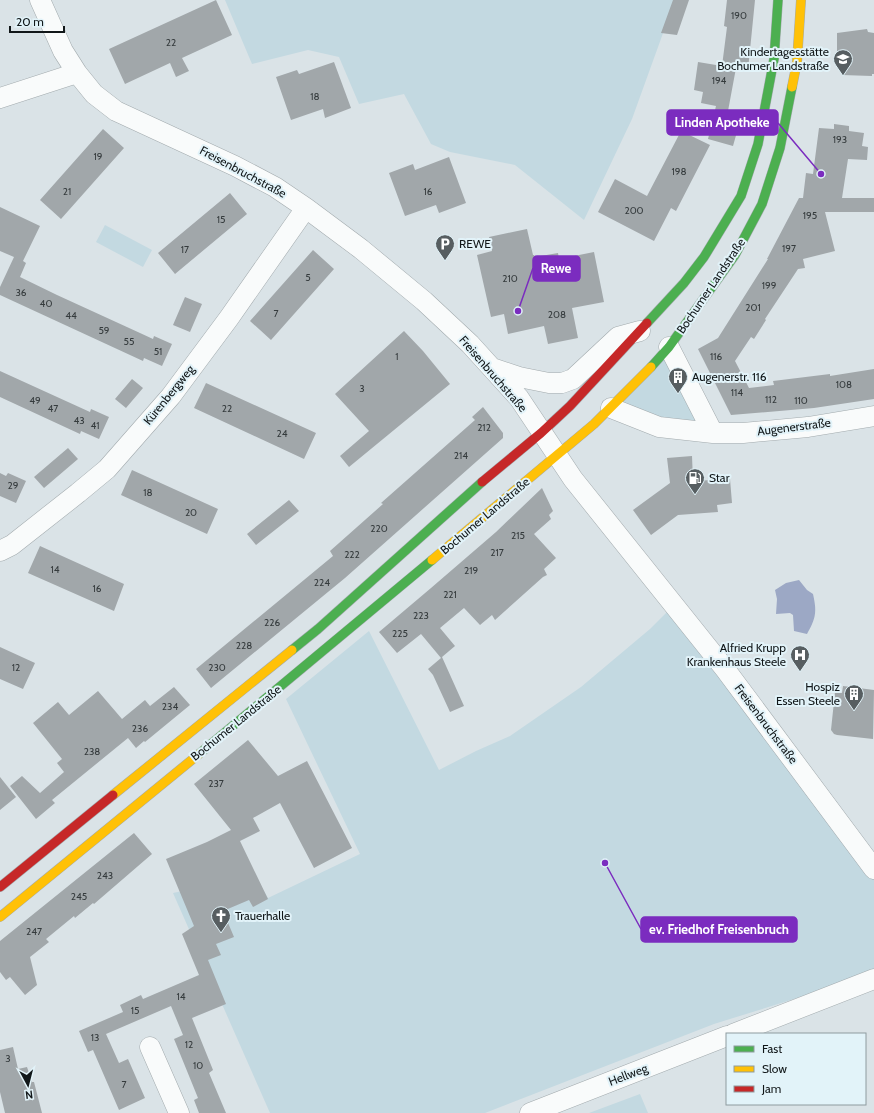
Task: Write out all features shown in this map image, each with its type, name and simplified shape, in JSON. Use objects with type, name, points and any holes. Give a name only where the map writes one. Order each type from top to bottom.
[{"type":"main road","name":"Bochumer Landstraße","points":[[0,887],[318,629],[484,480],[541,433],[570,406],[684,283],[704,258],[741,196],[758,144],[774,59],[778,0]]},
{"type":"main road","name":"Bochumer Landstraße","points":[[0,916],[329,647],[594,424],[669,347],[735,254],[762,204],[780,148],[797,62],[801,0]]},
{"type":"street","name":"Freisenbruchstraße","points":[[40,0],[63,52],[77,73],[94,94],[116,111],[235,166],[275,187],[361,249],[424,301],[470,344],[519,398],[556,456],[725,669],[874,869]]},
{"type":"street","points":[[0,98],[77,73]]},
{"type":"street","name":"Kürenbergweg","points":[[0,551],[12,545],[78,494],[107,469],[171,396],[229,318],[306,208]]},
{"type":"street","points":[[489,366],[519,377],[549,383],[562,383],[573,379],[618,337],[640,331]]},
{"type":"street","points":[[669,347],[713,433]]},
{"type":"street","name":"Augenerstraße","points":[[611,408],[659,427],[713,433],[743,433],[808,427],[874,416]]},
{"type":"street","points":[[736,1033],[874,979]]},
{"type":"street","name":"Hellweg","points":[[530,1113],[726,1036]]},
{"type":"street","points":[[150,1047],[179,1113]]},
{"type":"shaded area","points":[[225,0],[675,0],[632,119],[584,220],[515,165],[450,152],[431,144],[404,94],[359,104],[339,57],[308,50],[252,64]]},
{"type":"shaded area","points":[[105,225],[152,250],[143,267],[96,242]]},
{"type":"shaded area","points":[[669,348],[712,432],[613,408]]},
{"type":"shaded area","points":[[674,605],[874,871],[874,974],[714,1024],[485,1113],[270,1113],[173,893],[255,876],[268,898],[360,854],[286,699],[369,631],[439,770],[510,736],[581,687],[650,629]]},
{"type":"shaded area","points":[[640,1094],[648,1113],[589,1113]]},
{"type":"water","points":[[799,580],[807,590],[813,594],[814,600],[815,615],[807,634],[794,631],[793,615],[790,613],[776,614],[777,599],[775,590],[786,583]]},
{"type":"building","points":[[216,0],[232,35],[182,58],[189,71],[176,77],[170,63],[125,84],[109,49]]},
{"type":"building","points":[[673,0],[689,0],[677,35],[661,33]]},
{"type":"building","points":[[727,0],[755,0],[748,70],[736,68],[728,111],[742,114],[733,146],[708,139],[716,106],[701,103],[703,92],[694,90],[698,62],[722,66],[727,27],[724,26]]},
{"type":"building","points":[[867,29],[868,32],[874,33],[874,74],[872,74],[872,76],[842,75],[842,64],[837,64],[837,33]]},
{"type":"building","points":[[334,62],[351,108],[325,118],[323,109],[291,120],[276,77],[297,70],[299,74]]},
{"type":"building","points":[[834,124],[849,126],[849,131],[864,133],[862,146],[868,147],[867,160],[848,159],[842,198],[874,198],[874,212],[825,212],[835,251],[803,259],[805,268],[798,269],[765,319],[766,320],[754,339],[751,337],[735,361],[749,388],[774,385],[773,381],[830,374],[830,376],[874,369],[874,399],[814,408],[731,415],[698,349],[718,338],[768,259],[799,198],[803,198],[806,173],[813,174],[819,128],[834,129]]},
{"type":"building","points":[[103,129],[124,148],[61,219],[40,200]]},
{"type":"building","points":[[681,131],[710,145],[676,211],[671,208],[654,241],[598,212],[615,179],[647,196]]},
{"type":"building","points":[[449,157],[466,203],[439,213],[436,205],[405,216],[389,173],[413,164],[415,170]]},
{"type":"building","points":[[230,193],[247,214],[175,274],[158,253]]},
{"type":"building","points":[[0,207],[40,226],[23,261],[26,263],[20,277],[153,339],[154,336],[172,344],[162,366],[144,358],[143,361],[0,295],[0,287],[14,257],[0,251]]},
{"type":"building","points":[[527,229],[533,255],[535,257],[558,253],[559,259],[594,252],[604,302],[572,308],[578,338],[548,344],[544,326],[508,334],[504,314],[491,317],[477,255],[492,251],[489,237]]},
{"type":"building","points":[[313,250],[334,269],[271,340],[250,321]]},
{"type":"building","points":[[185,297],[202,304],[190,332],[173,325]]},
{"type":"building","points":[[404,331],[423,351],[450,384],[349,467],[340,456],[369,431],[335,394]]},
{"type":"building","points":[[0,371],[90,412],[91,409],[109,417],[99,439],[81,431],[80,434],[0,397]]},
{"type":"building","points":[[132,379],[143,388],[126,408],[115,399]]},
{"type":"building","points":[[206,383],[316,433],[304,459],[194,408]]},
{"type":"building","points":[[483,407],[503,433],[503,438],[345,578],[211,688],[196,669],[333,556],[330,551],[383,504],[381,503],[475,420],[472,417]]},
{"type":"building","points":[[68,448],[78,459],[44,488],[34,477]]},
{"type":"building","points":[[692,456],[693,481],[730,479],[732,503],[717,505],[718,512],[678,515],[651,535],[633,510],[670,483],[667,458]]},
{"type":"building","points":[[132,470],[218,509],[207,534],[121,495]]},
{"type":"building","points":[[0,473],[6,476],[8,473],[26,481],[16,503],[0,496]]},
{"type":"building","points":[[542,488],[553,511],[549,515],[551,519],[534,534],[556,558],[544,569],[547,575],[495,620],[492,615],[480,625],[464,608],[440,628],[455,646],[442,657],[464,706],[450,712],[433,675],[428,669],[441,658],[421,634],[397,653],[379,632],[496,532]]},
{"type":"building","points":[[289,500],[299,511],[256,545],[247,534]]},
{"type":"building","points":[[40,546],[124,584],[114,611],[28,573]]},
{"type":"building","points":[[0,647],[35,663],[23,689],[0,679]]},
{"type":"building","name":"Hospiz Essen Steele","points":[[843,686],[874,690],[873,739],[837,735],[831,730],[835,692],[842,693]]},
{"type":"building","points":[[174,687],[190,705],[136,748],[128,738],[52,800],[55,803],[36,819],[10,786],[22,776],[40,793],[64,772],[57,763],[62,759],[33,723],[58,702],[69,715],[98,691],[122,719],[145,700],[150,706]]},
{"type":"building","points":[[248,740],[278,776],[307,761],[352,848],[314,868],[280,803],[253,818],[260,831],[240,841],[268,899],[253,907],[249,900],[223,911],[234,937],[216,944],[221,955],[208,960],[226,1004],[192,1018],[213,1070],[209,1073],[226,1113],[199,1113],[194,1100],[198,1098],[174,1039],[183,1035],[171,1006],[106,1034],[119,1063],[128,1059],[145,1098],[119,1110],[93,1050],[88,1052],[79,1031],[123,1012],[120,1005],[141,995],[143,999],[199,975],[182,934],[194,926],[166,859],[231,830],[194,784]]},
{"type":"building","points":[[0,777],[16,797],[0,810]]},
{"type":"building","points":[[134,833],[152,854],[94,904],[93,903],[75,918],[74,916],[46,939],[49,942],[30,957],[37,985],[25,995],[10,977],[6,980],[0,972],[0,941]]},
{"type":"building","points":[[13,1047],[18,1069],[27,1067],[32,1082],[34,1082],[42,1113],[5,1113],[0,1092],[0,1050]]},
{"type":"traffic: fast","points":[[647,323],[684,283],[704,257],[741,196],[758,144],[774,59],[778,0]]},
{"type":"traffic: fast","points":[[651,367],[669,347],[735,255],[762,204],[780,148],[792,87]]},
{"type":"traffic: fast","points":[[292,650],[318,629],[482,482]]},
{"type":"traffic: fast","points":[[199,754],[432,560]]},
{"type":"traffic: slow","points":[[792,87],[797,62],[801,0]]},
{"type":"traffic: slow","points":[[432,560],[594,424],[651,367]]},
{"type":"traffic: slow","points":[[113,795],[292,650]]},
{"type":"traffic: slow","points":[[0,917],[199,754]]},
{"type":"traffic: jam","points":[[482,482],[541,433],[570,406],[647,323]]},
{"type":"traffic: jam","points":[[0,887],[113,795]]},
{"type":"place","name":"Kindertagesstätte Bochumer Landstraße","points":[[843,76]]},
{"type":"place","name":"Linden Apotheke","points":[[821,174]]},
{"type":"place","name":"REWE","points":[[445,261]]},
{"type":"place","name":"Rewe","points":[[518,311]]},
{"type":"place","name":"Augenerstr. 116","points":[[678,394]]},
{"type":"place","name":"Star","points":[[695,495]]},
{"type":"place","name":"Alfried Krupp Krankenhaus Steele","points":[[800,672]]},
{"type":"place","name":"Hospiz Essen Steele","points":[[854,711]]},
{"type":"place","name":"ev. Friedhof Freisenbruch","points":[[605,863]]},
{"type":"place","name":"Trauerhalle","points":[[221,933]]}]
